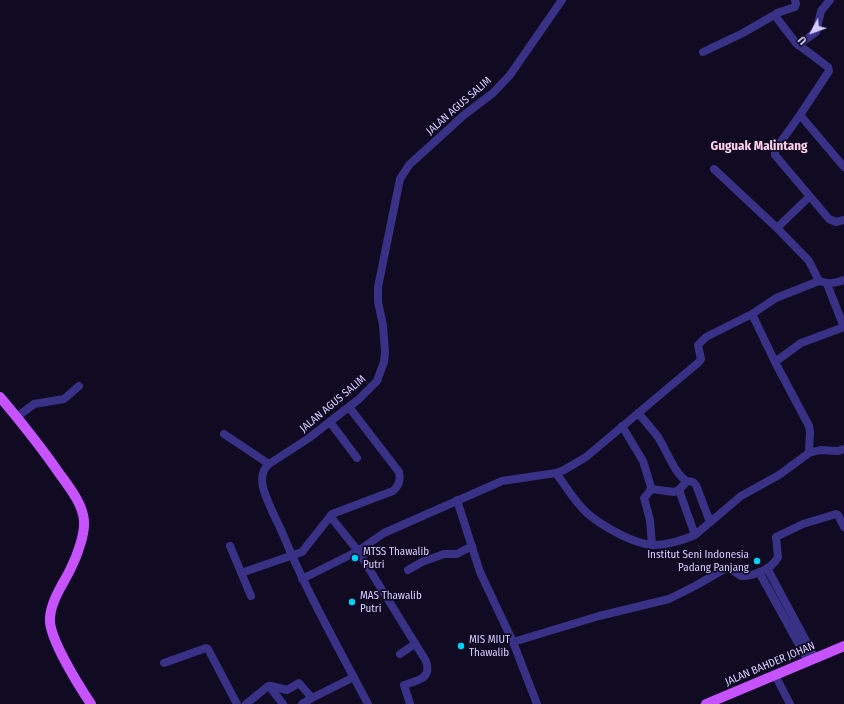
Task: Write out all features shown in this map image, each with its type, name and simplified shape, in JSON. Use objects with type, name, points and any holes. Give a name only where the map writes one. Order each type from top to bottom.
[{"type":"main road","points":[[0,397],[38,442],[72,492],[80,507],[84,521],[83,534],[74,562],[53,604],[50,618],[51,632],[57,646],[91,704]]},
{"type":"main road","name":"JALAN BAHDER JOHAN","points":[[706,704],[844,646]]},
{"type":"street","name":"JALAN AGUS SALIM","points":[[269,464],[309,438],[330,422],[359,399],[377,381],[384,362],[385,352],[383,325],[378,302],[378,287],[400,179],[403,172],[464,115],[493,93],[510,75],[562,0]]},
{"type":"street","points":[[703,52],[743,33],[776,14],[795,7],[795,0]]},
{"type":"street","points":[[798,45],[816,32],[821,11],[830,0]]},
{"type":"street","points":[[776,14],[776,17],[798,45],[828,67],[829,71],[774,152],[809,197],[829,219],[836,222],[844,220]]},
{"type":"street","points":[[800,115],[844,167]]},
{"type":"street","points":[[714,169],[777,228],[809,261],[819,281]]},
{"type":"street","points":[[777,228],[809,197]]},
{"type":"street","points":[[302,579],[358,551],[384,533],[502,481],[556,473],[564,470],[586,457],[699,362],[701,359],[698,345],[702,340],[752,314],[776,298],[819,281],[827,284],[837,283],[844,280]]},
{"type":"street","points":[[775,362],[801,343],[844,327],[827,284]]},
{"type":"street","points":[[752,314],[775,362],[809,426],[810,432],[808,453]]},
{"type":"street","points":[[17,417],[34,404],[64,399],[79,386]]},
{"type":"street","points":[[241,573],[302,552],[330,516],[393,491],[396,488],[400,481],[397,468],[349,407]]},
{"type":"street","points":[[638,413],[658,437],[673,465],[683,479],[693,482],[696,485],[710,522]]},
{"type":"street","points":[[330,422],[357,458]]},
{"type":"street","points":[[622,426],[643,461],[651,489]]},
{"type":"street","points":[[224,434],[269,464],[262,474],[263,488],[302,579],[368,704]]},
{"type":"street","points":[[556,473],[584,510],[594,519],[630,539],[652,545],[687,539],[696,535],[741,496],[779,475],[808,453],[820,450],[838,451],[844,449]]},
{"type":"street","points":[[651,489],[674,492],[679,490],[687,481]]},
{"type":"street","points":[[651,489],[644,498],[650,520],[652,545]]},
{"type":"street","points":[[679,490],[696,535]]},
{"type":"street","points":[[457,500],[480,572],[514,642],[537,704]]},
{"type":"street","points":[[514,642],[599,616],[668,599],[695,586],[728,567],[741,576],[759,572],[767,568],[778,557],[776,537],[803,524],[834,514],[838,515],[844,527]]},
{"type":"street","points":[[330,516],[358,551],[426,661],[428,669],[427,674],[423,678],[404,685],[410,704]]},
{"type":"street","points":[[230,546],[251,596]]},
{"type":"street","points":[[408,570],[422,562],[444,554],[457,554],[472,546]]},
{"type":"street","points":[[767,568],[811,659]]},
{"type":"street","points":[[759,572],[811,659]]},
{"type":"street","points":[[400,654],[415,644]]},
{"type":"street","points":[[164,663],[206,648],[208,649],[237,704]]},
{"type":"street","points":[[775,675],[790,704]]},
{"type":"street","points":[[302,704],[354,677]]},
{"type":"street","points":[[269,686],[287,690],[299,683],[312,698]]},
{"type":"street","points":[[246,704],[269,686]]},
{"type":"street","points":[[269,686],[283,704]]},
{"type":"place","name":"MTSS Thawalib Putri","points":[[355,558]]},
{"type":"place","name":"Institut Seni Indonesia Padang Panjang","points":[[757,561]]},
{"type":"place","name":"MAS Thawalib Putri","points":[[352,602]]},
{"type":"place","name":"MIS MIUT Thawalib","points":[[461,646]]},
{"type":"district","name":"Guguak Malintang","points":[[759,146]]}]
